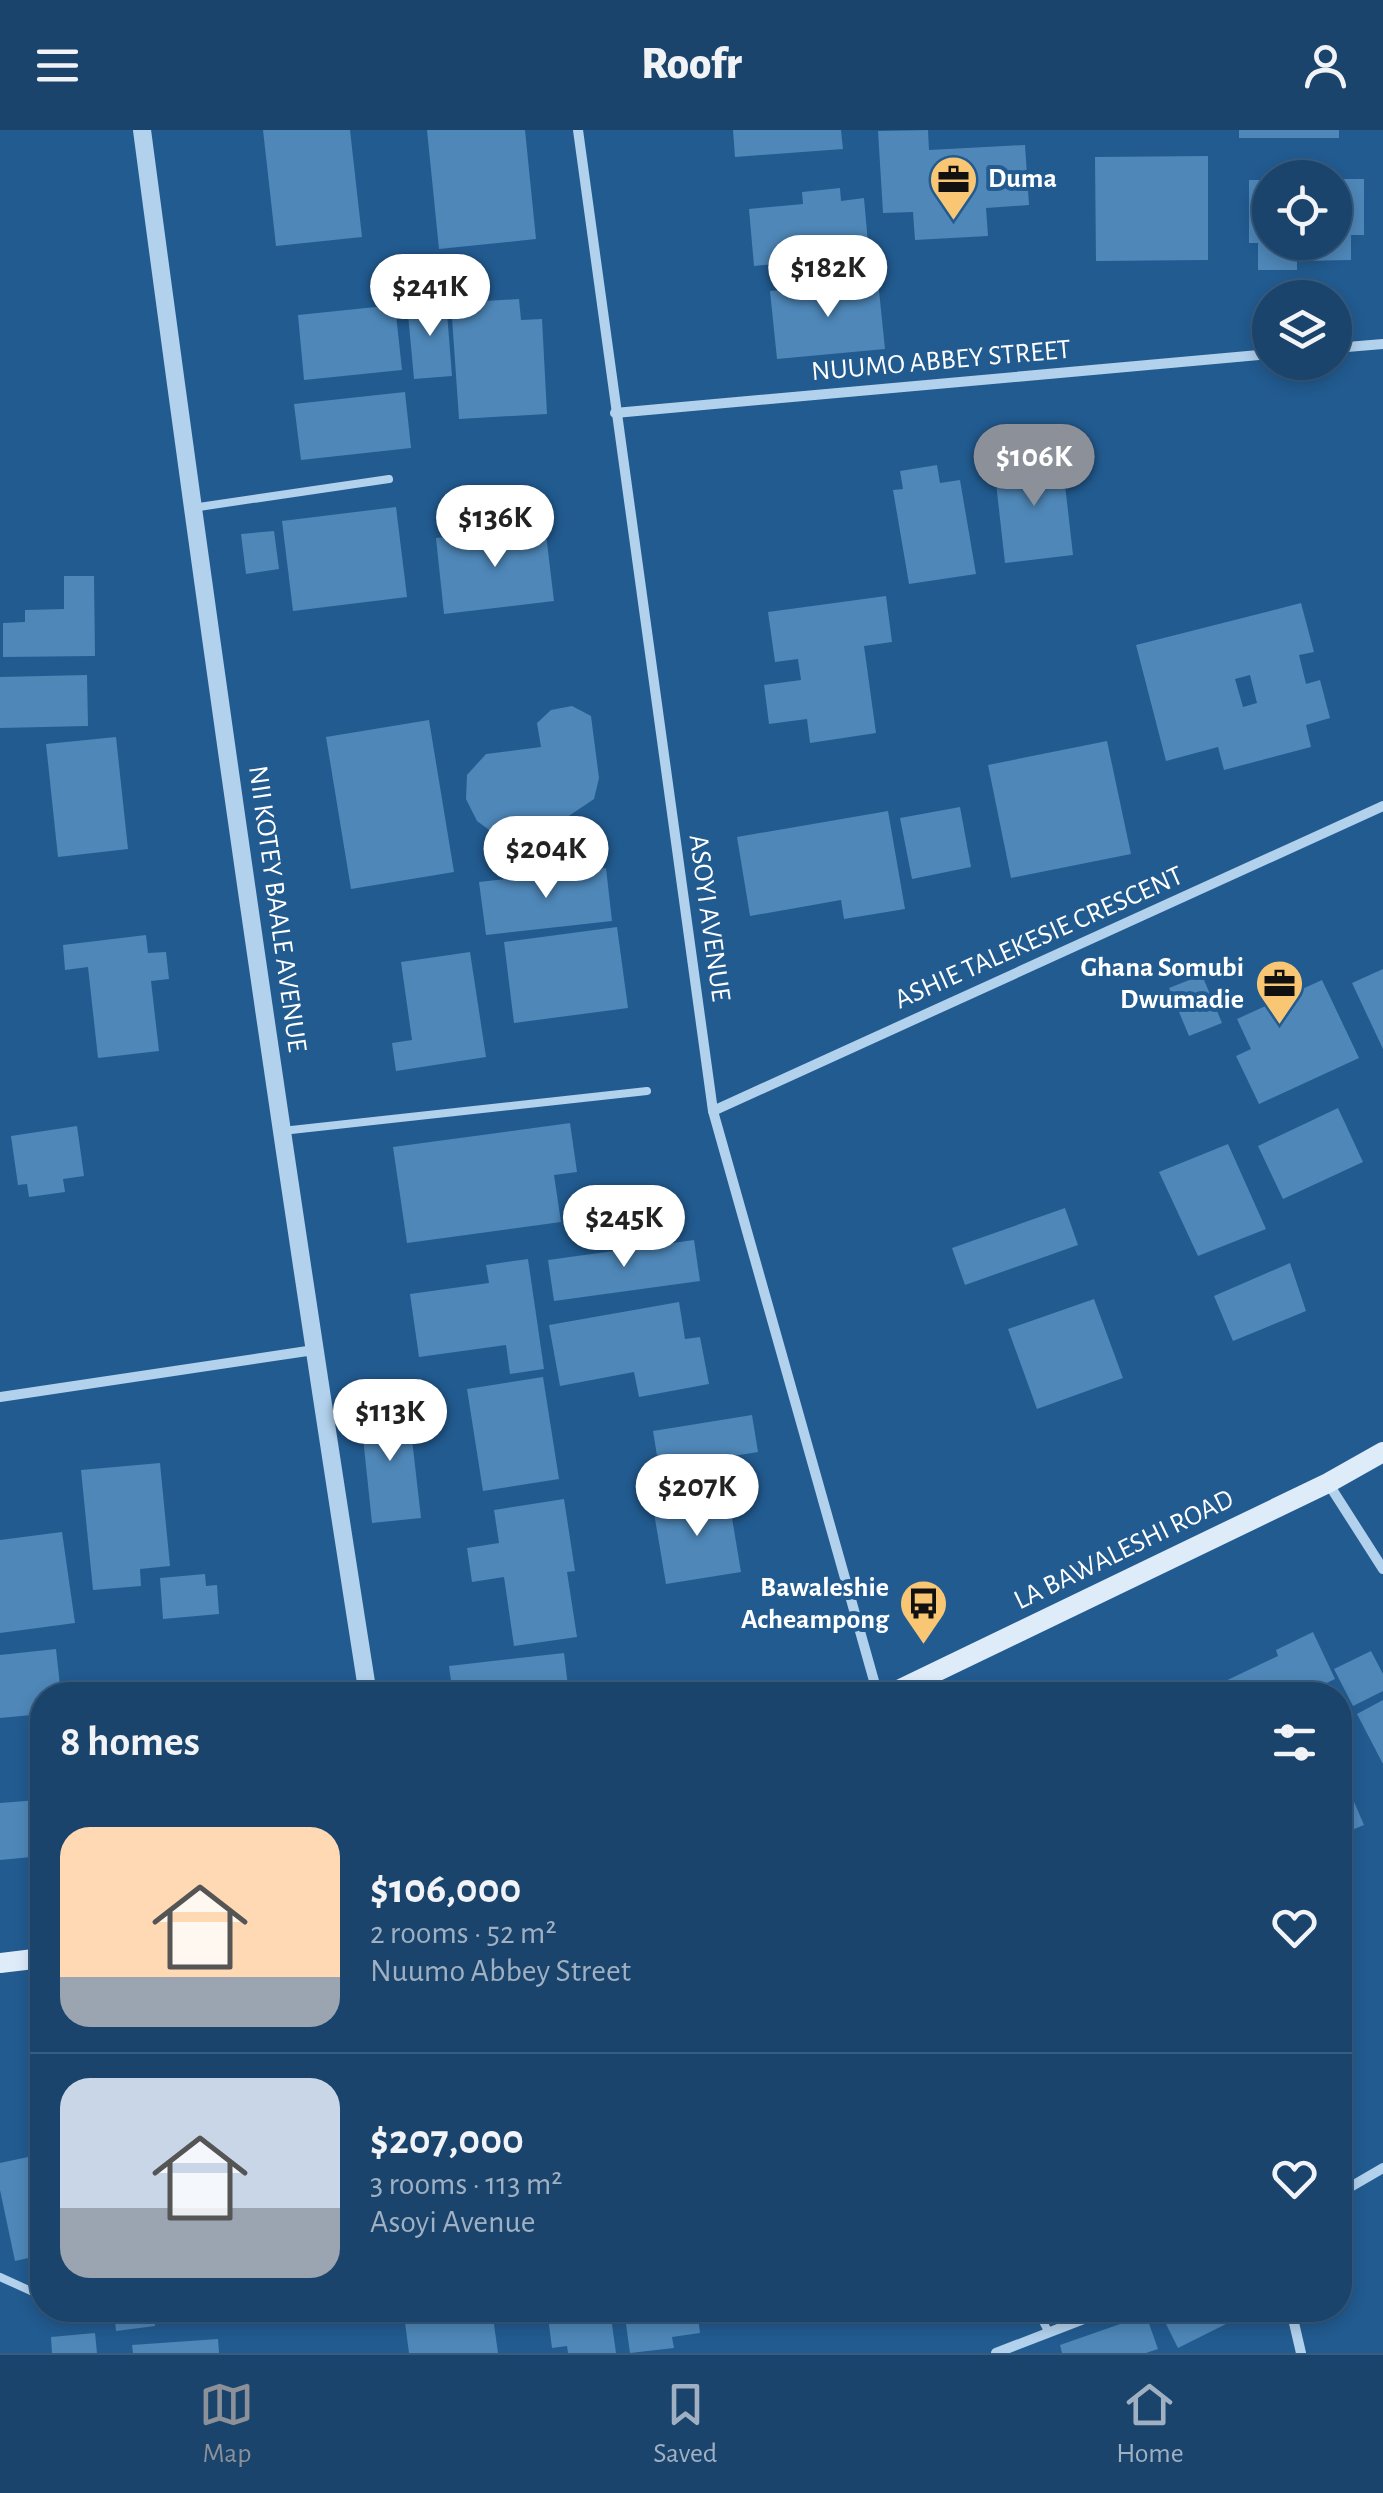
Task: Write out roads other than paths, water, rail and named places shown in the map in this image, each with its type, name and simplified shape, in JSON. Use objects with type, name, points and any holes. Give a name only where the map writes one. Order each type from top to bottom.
[{"type":"main road","name":"LA BAWALESHI ROAD","points":[[915,1682],[1328,1484],[1383,1452]]},
{"type":"main road","points":[[0,1964],[30,1960]]},
{"type":"street","name":"NII KOTEY BAALE AVENUE","points":[[142,130],[192,508],[366,1682]]},
{"type":"street","name":"ASOYI AVENUE","points":[[578,130],[713,1110],[874,1682]]},
{"type":"street","points":[[1352,347],[1383,344]]},
{"type":"street","name":"NUUMO ABBEY STREET","points":[[616,413],[1252,356]]},
{"type":"street","name":"ASHIE TALEKESIE CRESCENT","points":[[713,1110],[1383,806]]},
{"type":"street","points":[[0,1397],[314,1350]]},
{"type":"street","points":[[1328,1484],[1383,1569]]},
{"type":"street","points":[[1352,2186],[1383,2168]]},
{"type":"street","points":[[996,2353],[1077,2322]]},
{"type":"street","points":[[1293,2322],[1301,2353]]},
{"type":"lane","points":[[192,508],[389,479]]},
{"type":"lane","points":[[282,1130],[647,1091]]},
{"type":"lane","points":[[0,2277],[30,2291]]},
{"type":"lane","points":[[1044,2322],[1049,2333]]},
{"type":"place","name":"Duma","points":[[953,222]]},
{"type":"place","name":"Ghana Somubi Dwumadie","points":[[1279,1026]]},
{"type":"place","name":"Bawaleshie Acheampong","points":[[924,1646]]}]
